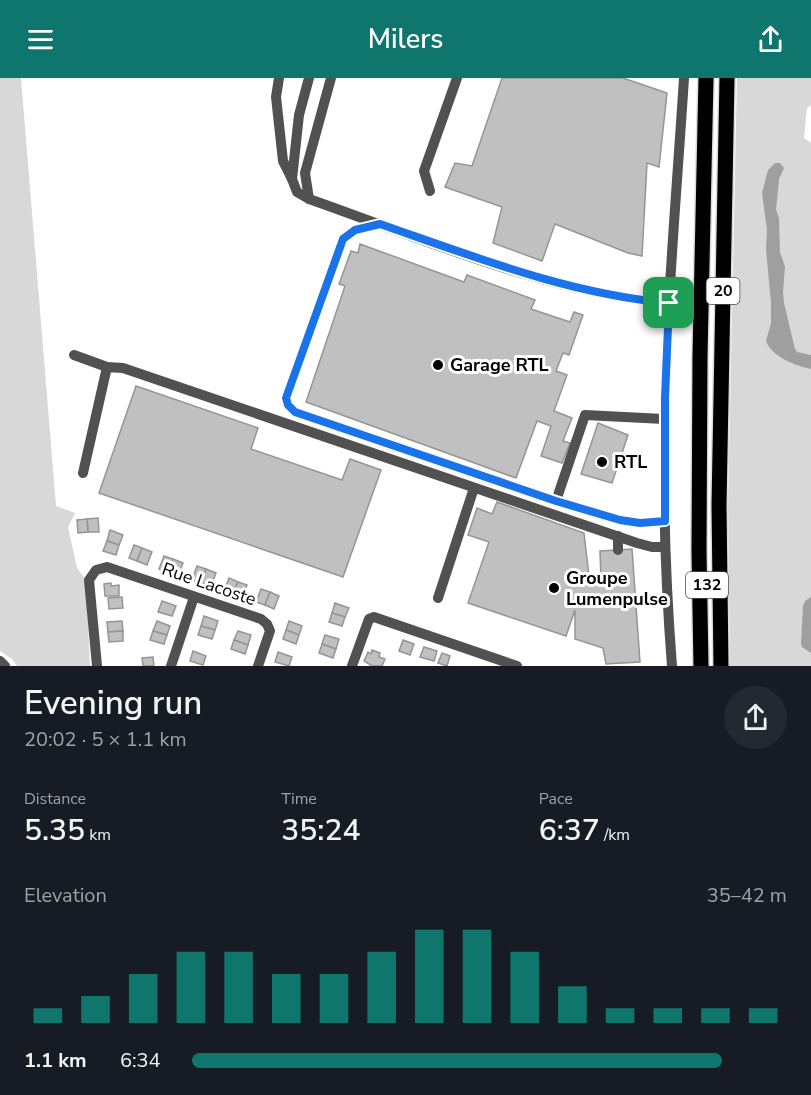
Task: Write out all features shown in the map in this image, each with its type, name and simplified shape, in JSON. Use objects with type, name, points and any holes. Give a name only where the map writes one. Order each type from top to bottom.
[{"type":"highway","name":"20","points":[[700,356],[706,78]]},
{"type":"highway","name":"132","points":[[708,666],[706,476],[714,78]]},
{"type":"highway","name":"20","points":[[721,666],[719,505],[727,78]]},
{"type":"highway","points":[[693,666],[690,529],[700,356]]},
{"type":"highway","points":[[700,356],[701,666]]},
{"type":"street","points":[[279,78],[276,97],[283,161],[297,192],[309,199],[528,276],[617,297],[669,303]]},
{"type":"street","points":[[292,179],[299,116],[309,78]]},
{"type":"street","points":[[309,199],[305,173],[331,78]]},
{"type":"street","points":[[430,191],[424,171],[458,78]]},
{"type":"street","points":[[672,666],[665,521],[664,420],[669,303],[684,78]]},
{"type":"street","points":[[380,224],[355,230],[343,239],[286,398],[288,405],[295,412],[556,501],[626,522],[665,521]]},
{"type":"street","points":[[74,355],[107,367],[123,368],[618,536],[652,547],[666,547]]},
{"type":"street","points":[[83,473],[107,367]]},
{"type":"street","points":[[556,501],[585,415],[664,420]]},
{"type":"street","points":[[438,598],[474,488]]},
{"type":"street","points":[[618,536],[618,550]]},
{"type":"street","name":"Rue Lacoste","points":[[96,666],[89,580],[96,570],[107,567],[261,619],[270,631],[258,666]]},
{"type":"street","points":[[171,666],[194,597]]},
{"type":"street","points":[[352,666],[369,619],[374,617],[517,666]]},
{"type":"street","points":[[0,661],[5,666]]},
{"type":"shaded area","points":[[0,78],[21,78],[56,506],[75,513],[68,527],[77,568],[86,580],[90,666],[17,666],[12,659],[0,651]]},
{"type":"shaded area","points":[[737,78],[811,78],[811,105],[807,108],[804,138],[811,143],[811,666],[730,666],[728,505]]},
{"type":"shaded area","points":[[775,163],[780,163],[784,168],[779,179],[776,210],[779,218],[780,252],[785,267],[784,303],[795,349],[797,352],[811,355],[811,369],[798,366],[779,356],[773,352],[766,341],[771,323],[771,303],[766,249],[767,230],[762,193],[768,170]]},
{"type":"shaded area","points":[[811,597],[811,653],[802,647],[801,643],[803,606],[805,601]]},
{"type":"building","points":[[502,78],[623,78],[667,93],[659,167],[647,163],[642,256],[628,253],[555,224],[542,261],[493,243],[502,207],[445,187],[455,163],[472,166]]},
{"type":"building","name":"Garage RTL","points":[[360,244],[464,282],[467,275],[535,300],[531,309],[570,322],[574,312],[583,315],[569,355],[563,353],[556,371],[567,375],[554,411],[572,418],[563,441],[570,443],[562,463],[541,456],[551,426],[537,421],[516,478],[306,402],[345,286],[339,284],[351,251],[358,253]]},
{"type":"building","points":[[136,386],[258,428],[251,449],[342,480],[350,459],[381,470],[343,577],[99,493]]},
{"type":"building","name":"RTL","points":[[598,423],[628,435],[612,483],[581,474]]},
{"type":"building","name":"Groupe Lumenpulse","points":[[497,502],[584,533],[589,576],[601,580],[600,551],[632,549],[640,662],[606,664],[603,648],[575,639],[575,610],[566,636],[468,603],[489,542],[468,535],[477,508],[492,514]]},
{"type":"building","points":[[98,518],[99,532],[88,532],[87,519]]},
{"type":"building","points":[[87,519],[88,532],[78,533],[77,520]]},
{"type":"building","points":[[110,530],[123,535],[119,545],[107,541]]},
{"type":"building","points":[[107,541],[119,545],[116,555],[103,551]]},
{"type":"building","points":[[134,545],[142,548],[137,561],[129,558]]},
{"type":"building","points":[[142,548],[152,552],[147,565],[137,561]]},
{"type":"building","points":[[164,556],[173,559],[168,573],[159,569]]},
{"type":"building","points":[[173,559],[183,563],[178,576],[168,573]]},
{"type":"building","points":[[197,566],[206,569],[201,583],[192,580]]},
{"type":"building","points":[[206,569],[216,573],[211,586],[201,583]]},
{"type":"building","points":[[229,578],[238,582],[232,595],[224,592]]},
{"type":"building","points":[[238,582],[247,585],[242,598],[232,595]]},
{"type":"building","points":[[111,583],[111,586],[119,585],[119,596],[105,596],[104,584]]},
{"type":"building","points":[[261,589],[270,592],[265,605],[256,602]]},
{"type":"building","points":[[270,592],[279,596],[274,609],[265,605]]},
{"type":"building","points":[[122,597],[123,608],[109,609],[108,598]]},
{"type":"building","points":[[162,601],[176,606],[172,616],[158,612]]},
{"type":"building","points":[[335,603],[349,608],[345,617],[332,613]]},
{"type":"building","points":[[332,613],[345,617],[342,626],[329,622]]},
{"type":"building","points":[[204,616],[218,621],[215,630],[201,626]]},
{"type":"building","points":[[122,621],[123,631],[108,632],[107,622]]},
{"type":"building","points":[[157,621],[170,626],[167,635],[153,631]]},
{"type":"building","points":[[289,621],[302,626],[299,635],[286,630]]},
{"type":"building","points":[[201,626],[215,630],[212,639],[198,635]]},
{"type":"building","points":[[286,630],[299,635],[296,644],[283,639]]},
{"type":"building","points":[[123,631],[123,641],[109,642],[108,632]]},
{"type":"building","points":[[153,631],[167,635],[164,644],[150,640]]},
{"type":"building","points":[[238,631],[251,635],[248,645],[234,640]]},
{"type":"building","points":[[325,635],[339,639],[336,649],[322,644]]},
{"type":"building","points":[[234,640],[248,645],[245,654],[231,649]]},
{"type":"building","points":[[403,640],[414,644],[410,655],[399,651]]},
{"type":"building","points":[[322,644],[336,649],[333,658],[319,653]]},
{"type":"building","points":[[424,647],[437,651],[434,661],[420,657]]},
{"type":"building","points":[[372,650],[380,653],[379,657],[385,659],[382,666],[372,666],[364,661],[368,652],[371,654]]},
{"type":"building","points":[[193,651],[206,656],[203,665],[190,661]]},
{"type":"building","points":[[278,652],[292,657],[289,666],[275,662]]},
{"type":"building","points":[[442,653],[450,656],[447,666],[438,663]]},
{"type":"building","points":[[153,657],[154,666],[143,666],[142,658]]},
{"type":"place","name":"Garage RTL","points":[[438,365]]},
{"type":"place","name":"RTL","points":[[602,462]]},
{"type":"place","name":"Groupe Lumenpulse","points":[[554,588]]},
{"type":"route","points":[[380,224],[528,276],[617,297],[669,303],[665,398],[665,521],[626,522],[556,501],[295,412],[288,405],[286,398],[343,239],[355,230],[380,224]]}]
